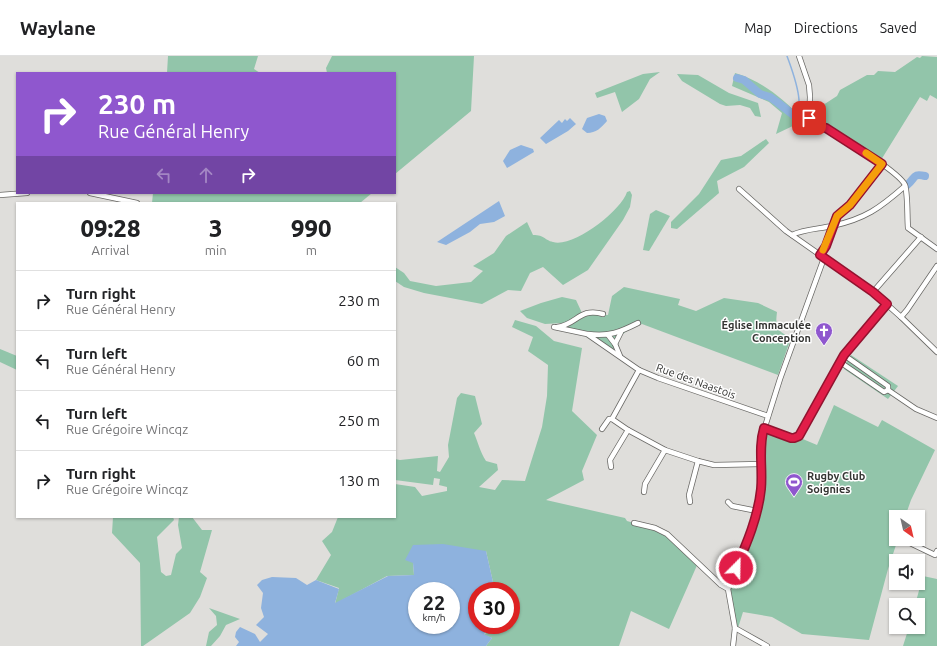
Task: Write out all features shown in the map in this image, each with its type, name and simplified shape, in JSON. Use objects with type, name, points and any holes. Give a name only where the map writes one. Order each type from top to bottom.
[{"type":"street","points":[[799,56],[810,97],[809,123],[814,127],[826,128],[882,164],[902,180],[905,186],[908,228],[937,249]]},
{"type":"street","points":[[820,255],[826,246],[837,216],[850,205],[882,164]]},
{"type":"street","points":[[792,235],[802,231],[833,226],[871,213],[888,202],[905,186]]},
{"type":"street","points":[[739,189],[786,231],[873,292],[937,352]]},
{"type":"street","points":[[0,195],[16,194]]},
{"type":"street","points":[[95,194],[132,202]]},
{"type":"street","points":[[873,292],[920,237]]},
{"type":"street","points":[[733,646],[735,628],[728,589],[748,540],[757,511],[761,488],[761,441],[764,428],[824,258]]},
{"type":"street","points":[[901,317],[908,310],[937,266]]},
{"type":"street","points":[[764,428],[791,438],[799,436],[844,355],[887,304]]},
{"type":"street","name":"Rue des Naastois","points":[[603,314],[593,312],[585,313],[560,327],[554,327],[587,334],[608,335],[621,332],[638,323]]},
{"type":"street","points":[[569,322],[569,330]]},
{"type":"street","points":[[615,344],[621,332]]},
{"type":"street","name":"Rue des Naastois","points":[[587,334],[640,370],[658,378],[768,416]]},
{"type":"street","name":"Rue des Naastois","points":[[608,335],[615,344],[618,354],[622,358]]},
{"type":"street","points":[[844,355],[888,386],[888,390],[916,409],[937,418]]},
{"type":"street","points":[[840,362],[884,392],[888,390]]},
{"type":"street","points":[[602,429],[609,419],[612,419],[640,370]]},
{"type":"street","points":[[612,419],[628,430],[665,450],[698,461],[714,465],[760,464]]},
{"type":"street","points":[[611,467],[610,460],[628,430]]},
{"type":"street","points":[[644,492],[644,484],[665,450]]},
{"type":"street","points":[[690,502],[689,495],[698,461]]},
{"type":"street","points":[[728,502],[732,506],[757,511]]},
{"type":"street","points":[[634,523],[655,528],[667,534],[721,585],[728,589]]},
{"type":"street","points":[[916,546],[935,555],[937,551]]},
{"type":"street","points":[[735,628],[767,646]]},
{"type":"green space","points":[[168,56],[258,56],[254,69],[258,72],[167,72]]},
{"type":"green space","points":[[332,56],[474,56],[471,111],[396,173],[396,72],[327,72],[326,68]]},
{"type":"green space","points":[[922,56],[937,57],[937,99],[930,95],[927,101],[920,97],[881,160],[825,125],[811,123],[811,103],[820,107],[837,96],[840,90],[867,75],[874,75],[878,71],[895,72],[917,57],[920,58]]},
{"type":"green space","points":[[660,72],[650,79],[639,99],[622,112],[615,92],[597,98],[595,93],[643,74]]},
{"type":"green space","points":[[735,73],[763,85],[802,118],[797,124],[776,134],[782,113],[769,102],[732,86]]},
{"type":"green space","points":[[677,74],[698,75],[729,93],[758,103],[761,117],[755,116],[750,108],[740,105],[726,106],[720,104],[682,81]]},
{"type":"green space","points":[[766,139],[769,143],[744,167],[717,181],[719,193],[677,229],[671,228],[671,222],[699,194],[721,160],[741,156]]},
{"type":"green space","points":[[630,191],[632,195],[630,207],[623,220],[588,270],[563,285],[543,267],[530,273],[521,291],[508,290],[482,304],[424,293],[404,287],[396,282],[396,268],[404,273],[410,281],[436,286],[471,282],[483,271],[473,266],[494,253],[506,236],[527,222],[533,235],[540,236],[553,242],[562,242],[572,239],[584,234],[606,218],[616,209],[627,192]]},
{"type":"green space","points":[[153,194],[371,194],[361,202],[152,202]]},
{"type":"green space","points":[[656,210],[670,216],[649,251],[643,250],[650,214]]},
{"type":"green space","points":[[624,287],[680,299],[678,305],[696,311],[724,298],[758,303],[777,312],[776,322],[778,328],[791,338],[778,375],[642,324],[622,335],[619,343],[618,357],[585,336],[558,328],[563,323],[545,324],[527,318],[520,311],[562,297],[576,300],[582,313],[608,315],[612,296]]},
{"type":"green space","points":[[515,320],[536,326],[554,341],[582,348],[572,411],[597,435],[582,471],[584,480],[546,500],[625,518],[627,521],[662,531],[698,563],[669,629],[631,611],[619,646],[486,646],[492,638],[484,635],[485,634],[520,634],[520,582],[493,582],[486,551],[413,563],[414,575],[387,576],[335,604],[339,588],[316,580],[331,555],[322,541],[332,532],[338,518],[396,518],[396,484],[415,487],[422,496],[447,491],[447,487],[439,485],[440,479],[434,478],[433,485],[396,480],[396,459],[438,456],[437,471],[440,472],[449,457],[448,445],[457,398],[461,393],[475,396],[482,424],[474,433],[486,461],[497,464],[498,470],[479,487],[495,490],[502,480],[525,481],[542,427],[547,396],[548,365],[528,351],[533,337],[512,327]]},
{"type":"green space","points":[[0,349],[16,356],[16,370],[0,362]]},
{"type":"green space","points":[[851,355],[898,386],[888,399],[844,369],[844,366]]},
{"type":"green space","points":[[834,405],[878,427],[882,420],[935,450],[907,510],[889,510],[889,546],[896,546],[893,554],[889,554],[889,566],[869,640],[802,634],[772,617],[743,612],[738,628],[728,589],[757,511],[764,428],[791,438],[798,437],[817,445]]},
{"type":"green space","points":[[113,518],[173,518],[174,520],[157,537],[161,572],[166,576],[171,575],[176,554],[182,548],[178,525],[179,518],[193,518],[202,530],[212,530],[200,572],[207,578],[200,597],[190,613],[143,646],[141,646],[140,563],[112,533]]},
{"type":"green space","points":[[925,576],[937,579],[937,646],[903,646],[907,634],[925,634],[925,598],[917,598],[919,590],[925,590]]},
{"type":"green space","points":[[209,608],[240,619],[226,625],[220,636],[211,646],[206,646],[209,632],[217,625],[216,616]]},
{"type":"water","points":[[599,114],[605,116],[607,121],[600,128],[596,131],[587,133],[582,129],[587,118]]},
{"type":"water","points":[[570,118],[576,124],[568,131],[546,144],[540,138],[559,120],[562,123],[565,119],[567,121]]},
{"type":"water","points":[[521,145],[533,149],[534,152],[507,168],[503,161],[510,150]]},
{"type":"water","points":[[499,201],[505,216],[494,222],[480,224],[470,232],[446,245],[437,242]]},
{"type":"water","points":[[443,544],[486,551],[493,582],[468,582],[468,634],[484,634],[492,638],[486,646],[236,646],[239,642],[235,637],[236,632],[240,627],[255,634],[260,642],[268,634],[256,625],[264,617],[261,608],[263,593],[257,585],[262,580],[272,577],[296,578],[307,585],[316,580],[339,589],[335,603],[388,576],[414,575],[413,563],[405,560],[413,545]]},
{"type":"waterway","points":[[787,56],[798,94],[798,120]]},
{"type":"waterway","points":[[737,78],[744,80],[760,94],[770,97],[806,125]]},
{"type":"waterway","points":[[907,185],[914,177],[918,175],[925,176]]},
{"type":"slow traffic","points":[[823,250],[826,246],[837,216],[846,210],[882,164],[866,153]]},
{"type":"place","name":"Église Immaculée Conception","points":[[824,346]]},
{"type":"place","name":"Rugby Club Soignies","points":[[794,497]]},
{"type":"route","points":[[736,568],[751,532],[760,499],[761,441],[764,428],[791,438],[799,436],[844,355],[887,304],[873,292],[820,255],[826,246],[837,216],[846,210],[882,164],[826,128],[814,127],[809,123],[809,118]]}]
